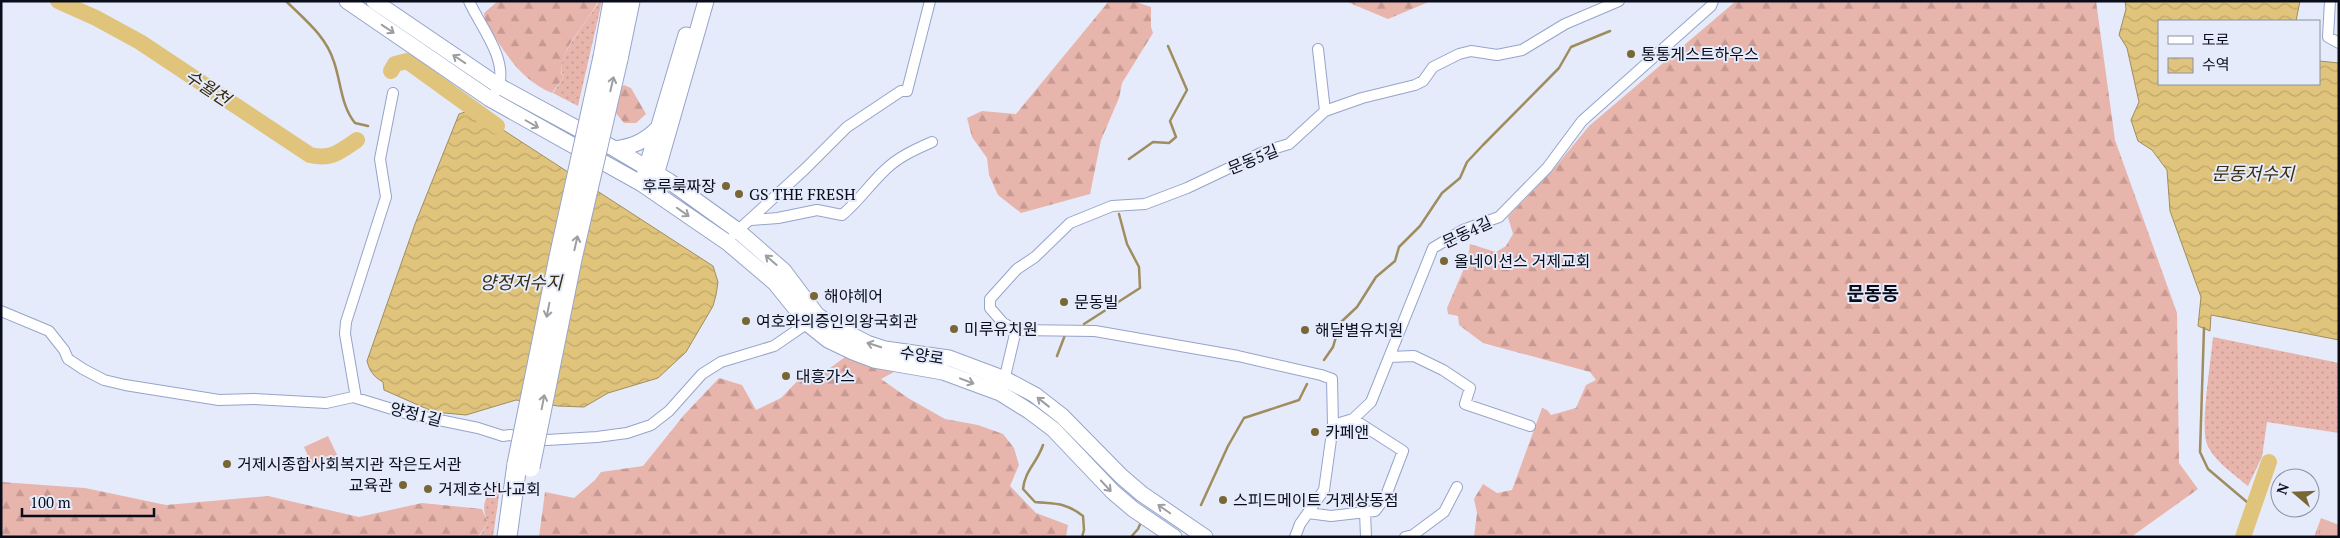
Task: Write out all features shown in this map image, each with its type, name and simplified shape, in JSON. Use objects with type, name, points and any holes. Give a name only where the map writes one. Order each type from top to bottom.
[{"type":"highway","points":[[610,58],[613,1]]},
{"type":"highway","points":[[507,537],[524,466],[558,257],[610,58],[630,1]]},
{"type":"highway","points":[[518,537],[524,466]]},
{"type":"street","points":[[347,1],[647,188],[728,243],[775,283],[812,320],[828,340],[874,360],[943,372],[1000,394],[1029,411],[1053,429],[1112,492],[1174,537]]},
{"type":"street","points":[[374,1],[495,93]]},
{"type":"street","points":[[469,1],[496,53],[500,69],[495,93]]},
{"type":"street","points":[[658,170],[657,129],[696,1]]},
{"type":"street","points":[[647,188],[658,170],[706,1]]},
{"type":"street","points":[[728,243],[737,230],[751,220],[846,127],[901,92],[907,91],[930,1]]},
{"type":"street","name":"문동5길","points":[[1016,330],[1003,323],[990,308],[990,299],[1017,269],[1035,257],[1070,223],[1112,206],[1144,204],[1187,188],[1263,152],[1289,144],[1324,111],[1362,98],[1415,85],[1422,81],[1434,67],[1459,54],[1471,52],[1497,55],[1522,50],[1565,24],[1619,1]]},
{"type":"street","name":"문동4길","points":[[1333,425],[1354,419],[1371,402],[1433,248],[1463,230],[1499,216],[1547,168],[1582,122],[1712,6],[1713,1]]},
{"type":"street","points":[[2330,1],[2328,37],[2339,44]]},
{"type":"street","points":[[1318,48],[1324,111]]},
{"type":"street","points":[[356,398],[345,334],[346,322],[386,197],[380,159],[393,93]]},
{"type":"street","name":"수양로","points":[[495,93],[615,148],[658,170],[737,230],[784,271],[812,320],[885,349],[949,358],[1005,379],[1035,395],[1062,416],[1121,476],[1142,494],[1204,537]]},
{"type":"street","points":[[615,148],[637,144],[651,136],[657,129]]},
{"type":"street","points":[[751,220],[778,218],[817,210],[842,215],[854,205],[885,170],[909,152],[932,142]]},
{"type":"street","name":"양정1길","points":[[1,311],[49,331],[64,350],[68,359],[83,369],[104,380],[125,385],[219,400],[254,399],[326,402],[356,398],[405,413],[478,428],[503,436],[510,435],[547,440],[626,433],[652,426],[702,374],[721,362],[774,346],[812,320]]},
{"type":"street","points":[[1000,394],[1016,330],[1095,331],[1238,356],[1332,379],[1333,425],[1324,490],[1300,524],[1295,537]]},
{"type":"street","points":[[1390,357],[1414,356],[1443,370],[1470,388],[1464,404],[1530,426]]},
{"type":"street","points":[[1308,513],[1331,516],[1375,511],[1385,498],[1403,451],[1354,419]]},
{"type":"street","points":[[1405,537],[1413,536],[1444,512],[1457,488]]},
{"type":"street","points":[[1365,512],[1366,537]]},
{"type":"green space","points":[[498,1],[598,1],[570,44],[562,63],[561,73],[564,77],[552,93],[530,80],[521,72],[505,53],[485,21],[484,13]]},
{"type":"green space","points":[[599,1],[602,1],[578,106],[553,93],[564,77],[561,70],[567,50]]},
{"type":"green space","points":[[1109,1],[1133,1],[1151,7],[1151,27],[1153,33],[1122,83],[1119,98],[1101,140],[1090,194],[1021,213],[998,195],[989,175],[987,158],[972,137],[967,118],[982,111],[1016,114]]},
{"type":"green space","points":[[1345,1],[1431,1],[1388,19]]},
{"type":"green space","points":[[1736,1],[2096,1],[2115,140],[2177,313],[2179,463],[2198,489],[2131,537],[1474,537],[1477,513],[1474,499],[1483,484],[1497,493],[1512,490],[1542,408],[1551,415],[1576,408],[1586,385],[1596,380],[1590,372],[1483,343],[1459,325],[1458,316],[1448,314],[1447,308],[1468,259],[1470,244],[1496,252],[1506,246],[1513,234],[1508,217],[1552,171],[1589,126]]},
{"type":"green space","points":[[624,85],[631,88],[646,114],[636,123],[624,123],[615,112],[619,89]]},
{"type":"green space","points":[[2213,337],[2339,363],[2339,433],[2267,422],[2262,457],[2248,486],[2218,460],[2208,447],[2206,441],[2205,406]]},
{"type":"green space","points":[[845,357],[894,372],[881,379],[908,398],[945,419],[978,425],[1003,434],[1014,448],[1019,465],[1010,486],[1036,513],[1068,525],[1066,537],[539,537],[545,492],[574,498],[595,480],[601,472],[643,466],[684,415],[719,378],[742,385],[756,410],[781,398],[807,371],[822,374]]},
{"type":"green space","points":[[328,436],[339,459],[314,470],[304,447]]},
{"type":"green space","points":[[496,481],[501,481],[493,537],[479,537],[488,523],[484,510],[485,501]]},
{"type":"green space","points":[[1,482],[85,488],[166,505],[268,496],[359,517],[422,503],[482,509],[488,523],[478,537],[1,537]]},
{"type":"green space","points":[[2321,518],[2339,525],[2339,537],[2314,537]]},
{"type":"water","name":"문동저수지","points":[[2125,1],[2300,1],[2296,20],[2158,20],[2158,85],[2320,85],[2320,61],[2339,63],[2339,340],[2211,315],[2210,331],[2198,326],[2201,297],[2170,211],[2167,170],[2152,150],[2138,141],[2131,120],[2139,102],[2127,48],[2119,35],[2126,9]]},
{"type":"water","name":"양정저수지","points":[[465,112],[497,126],[713,266],[718,282],[713,306],[686,352],[658,378],[608,393],[584,407],[558,406],[516,400],[466,415],[434,412],[384,390],[383,382],[373,374],[367,361],[415,224],[459,114]]},
{"type":"waterway","name":"수월천","points":[[58,1],[96,18],[140,42],[310,155],[330,156],[357,140]]},
{"type":"waterway","points":[[286,1],[326,44],[334,62],[344,102],[350,116],[355,123],[368,126]]},
{"type":"waterway","points":[[1324,360],[1333,347],[1340,323],[1357,307],[1376,277],[1395,261],[1399,247],[1420,226],[1442,193],[1460,178],[1467,162],[1559,68],[1571,47],[1610,31]]},
{"type":"waterway","points":[[1129,159],[1153,142],[1169,143],[1176,137],[1170,121],[1187,90],[1168,46]]},
{"type":"waterway","name":"수월천","points":[[391,71],[395,64],[407,61],[497,126]]},
{"type":"waterway","points":[[1084,324],[1140,288],[1139,267],[1127,244],[1119,214]]},
{"type":"waterway","points":[[2204,328],[2200,452],[2208,469],[2254,508]]},
{"type":"waterway","points":[[1057,356],[1065,335]]},
{"type":"waterway","points":[[1201,505],[1228,446],[1244,418],[1299,400],[1307,384]]},
{"type":"waterway","points":[[1043,445],[1026,477],[1023,489],[1035,502],[1065,506],[1077,511],[1083,516],[1084,530],[1082,537]]},
{"type":"waterway","points":[[2243,537],[2269,462]]},
{"type":"waterway","points":[[1131,537],[1141,522]]},
{"type":"place","name":"통통게스트하우스","points":[[1631,54]]},
{"type":"place","name":"후루룩짜장","points":[[726,186]]},
{"type":"place","name":"GS THE FRESH","points":[[739,194]]},
{"type":"place","name":"올네이션스 거제교회","points":[[1444,261]]},
{"type":"place","name":"해야헤어","points":[[814,296]]},
{"type":"place","name":"문동빌","points":[[1064,302]]},
{"type":"place","name":"여호와의증인의왕국회관","points":[[746,321]]},
{"type":"place","name":"미루유치원","points":[[954,329]]},
{"type":"place","name":"해달별유치원","points":[[1305,330]]},
{"type":"place","name":"대흥가스","points":[[786,376]]},
{"type":"place","name":"카페앤","points":[[1315,432]]},
{"type":"place","name":"거제시종합사회복지관 작은도서관","points":[[227,464]]},
{"type":"place","name":"교육관","points":[[403,485]]},
{"type":"place","name":"거제호산나교회","points":[[428,489]]},
{"type":"place","name":"스피드메이트 거제상동점","points":[[1223,500]]},
{"type":"district","name":"문동동","points":[[1873,292]]}]
